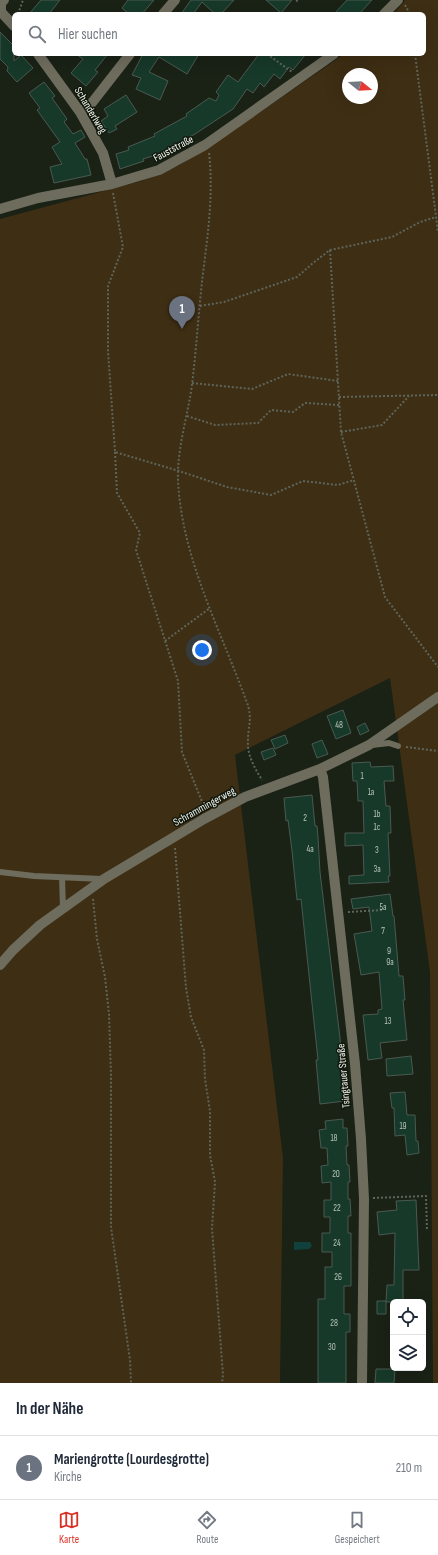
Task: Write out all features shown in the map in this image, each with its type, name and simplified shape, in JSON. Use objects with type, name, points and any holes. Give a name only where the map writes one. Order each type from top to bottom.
[{"type":"street","points":[[4,0],[1,3],[1,12],[12,24]]},
{"type":"street","points":[[165,12],[175,0]]},
{"type":"street","points":[[386,12],[398,0]]},
{"type":"street","name":"Schanderlweg","points":[[39,56],[80,112],[102,153],[112,184]]},
{"type":"street","points":[[80,112],[91,104],[128,56]]},
{"type":"street","name":"Fauststraße","points":[[0,209],[38,198],[112,184],[159,170],[205,145],[331,56]]},
{"type":"street","name":"Schrammingerweg","points":[[0,965],[13,950],[40,925],[104,879],[208,817],[245,797],[320,769],[370,745],[408,717],[438,698]]},
{"type":"street","name":"Tsingtauer Straße","points":[[320,769],[323,777],[355,1064],[361,1139],[364,1199],[362,1383]]},
{"type":"lane","points":[[388,733],[389,743]]},
{"type":"lane","points":[[370,745],[389,743],[398,746]]},
{"type":"lane","points":[[0,872],[62,878],[104,879]]},
{"type":"lane","points":[[62,878],[63,907]]},
{"type":"path","points":[[19,12],[23,0]]},
{"type":"path","points":[[403,0],[409,12]]},
{"type":"path","points":[[270,56],[293,73],[304,75]]},
{"type":"path","points":[[415,56],[438,232]]},
{"type":"path","points":[[205,145],[209,153],[209,223],[192,383],[179,455],[180,512],[193,560],[250,710],[251,721],[248,744],[249,753],[258,774],[267,788]]},
{"type":"path","points":[[112,184],[123,247],[108,286],[108,351],[117,493],[140,533],[136,550],[178,681],[182,752],[208,817]]},
{"type":"path","points":[[200,306],[224,302],[297,277],[313,262],[330,250],[392,237],[420,222],[436,217]]},
{"type":"path","points":[[330,250],[341,432],[385,597],[438,667]]},
{"type":"path","points":[[192,383],[252,389],[288,374],[338,381]]},
{"type":"path","points":[[339,397],[438,395]]},
{"type":"path","points":[[341,432],[382,425],[409,396]]},
{"type":"path","points":[[186,416],[215,425],[258,423],[271,410],[293,412],[305,403],[339,405]]},
{"type":"path","points":[[115,452],[227,487],[271,495],[303,481],[338,484],[354,480]]},
{"type":"path","points":[[165,641],[210,608]]},
{"type":"path","points":[[398,746],[438,751]]},
{"type":"path","points":[[175,837],[181,936],[186,988],[191,1017],[204,1050],[205,1079],[210,1111],[210,1156],[215,1182],[212,1228],[223,1375],[222,1383]]},
{"type":"path","points":[[91,888],[97,939],[106,977],[109,1014],[111,1075],[111,1227],[130,1360],[131,1383]]},
{"type":"path","points":[[353,912],[383,910]]},
{"type":"path","points":[[364,1199],[426,1196],[427,1230]]},
{"type":"shaded area","points":[[405,0],[438,0],[438,1383],[433,1383],[430,972],[390,678],[235,755],[283,1158],[280,1383],[0,1383],[0,219],[141,181],[180,165],[341,56],[426,56],[426,12],[396,12]]},
{"type":"water","points":[[294,1242],[310,1242],[312,1246],[309,1249],[294,1250]]},
{"type":"building","points":[[41,0],[60,0],[51,12],[31,12]]},
{"type":"building","points":[[128,0],[154,0],[144,12],[127,12],[122,8]]},
{"type":"building","points":[[191,0],[234,0],[223,12],[213,12],[202,2],[194,12],[182,12]]},
{"type":"building","points":[[266,0],[292,0],[282,12],[280,12]]},
{"type":"building","points":[[347,0],[372,0],[361,12],[336,12]]},
{"type":"building","points":[[0,32],[12,44],[12,56],[14,56],[14,61],[22,56],[33,68],[17,82],[7,71],[8,67],[0,59]]},
{"type":"building","points":[[79,56],[106,56],[95,70],[98,72],[86,86],[71,73],[83,59]]},
{"type":"building","points":[[142,56],[198,56],[187,74],[159,57],[149,72],[168,81],[160,100],[136,89],[141,78],[132,75]]},
{"type":"building","points":[[258,56],[304,56],[293,70],[289,67],[280,79],[274,74],[264,87],[260,83],[253,93],[247,89],[233,109],[195,134],[159,154],[143,159],[144,161],[120,169],[116,154],[129,150],[128,147],[155,136],[154,134],[187,116],[186,114],[209,98],[216,101],[219,95],[216,92],[228,75],[238,82]]},
{"type":"building","points":[[44,82],[55,96],[52,98],[67,119],[64,122],[73,134],[81,130],[85,137],[75,143],[85,159],[87,159],[91,175],[54,183],[50,167],[62,164],[52,147],[60,142],[37,110],[40,108],[29,93]]},
{"type":"building","points":[[126,95],[137,112],[115,126],[117,129],[109,133],[101,121],[108,116],[104,109]]},
{"type":"building","points":[[343,710],[351,733],[336,739],[327,716]]},
{"type":"building","points":[[365,723],[369,731],[360,735],[357,727]]},
{"type":"building","points":[[285,735],[288,743],[275,749],[271,740]]},
{"type":"building","points":[[322,740],[328,754],[317,758],[312,744]]},
{"type":"building","points":[[273,748],[276,755],[264,760],[261,752]]},
{"type":"building","points":[[370,762],[371,767],[393,766],[394,781],[384,781],[386,806],[390,806],[391,833],[388,833],[389,882],[349,884],[349,876],[364,875],[363,845],[345,846],[345,833],[364,833],[363,801],[358,801],[357,781],[353,781],[352,763]]},
{"type":"building","points":[[312,795],[315,826],[317,826],[320,872],[340,1038],[345,1101],[320,1104],[316,1060],[318,1060],[301,899],[297,900],[292,851],[288,820],[286,821],[284,798]]},
{"type":"building","points":[[390,894],[394,916],[399,976],[403,976],[405,1000],[403,1000],[407,1040],[380,1043],[382,1058],[368,1060],[363,1015],[378,1014],[378,1010],[382,1009],[379,972],[361,975],[354,934],[372,931],[369,907],[353,909],[351,899]]},
{"type":"building","points":[[411,1056],[413,1074],[387,1076],[386,1059]]},
{"type":"building","points":[[405,1092],[407,1115],[415,1115],[416,1141],[418,1141],[419,1153],[407,1155],[405,1135],[395,1136],[394,1108],[392,1108],[390,1093]]},
{"type":"building","points":[[343,1119],[343,1128],[347,1128],[347,1165],[349,1165],[350,1182],[348,1182],[348,1199],[350,1199],[351,1216],[348,1216],[348,1233],[351,1233],[351,1286],[344,1286],[344,1314],[350,1314],[350,1332],[346,1332],[346,1383],[318,1383],[318,1299],[325,1299],[325,1267],[332,1267],[332,1252],[322,1252],[322,1233],[330,1233],[330,1217],[324,1217],[324,1200],[331,1200],[331,1182],[322,1183],[321,1166],[328,1165],[327,1148],[321,1148],[319,1130],[326,1129],[325,1121]]},
{"type":"building","points":[[416,1200],[419,1270],[403,1270],[403,1299],[390,1299],[390,1302],[386,1302],[387,1285],[394,1285],[395,1233],[379,1235],[377,1212],[397,1210],[396,1201]]},
{"type":"building","points":[[377,1301],[386,1301],[386,1314],[377,1314]]},
{"type":"building","points":[[376,1369],[390,1369],[390,1371],[395,1371],[394,1383],[375,1383]]},
{"type":"place","name":"Mariengrotte (Lourdesgrotte)","points":[[182,329]]}]
